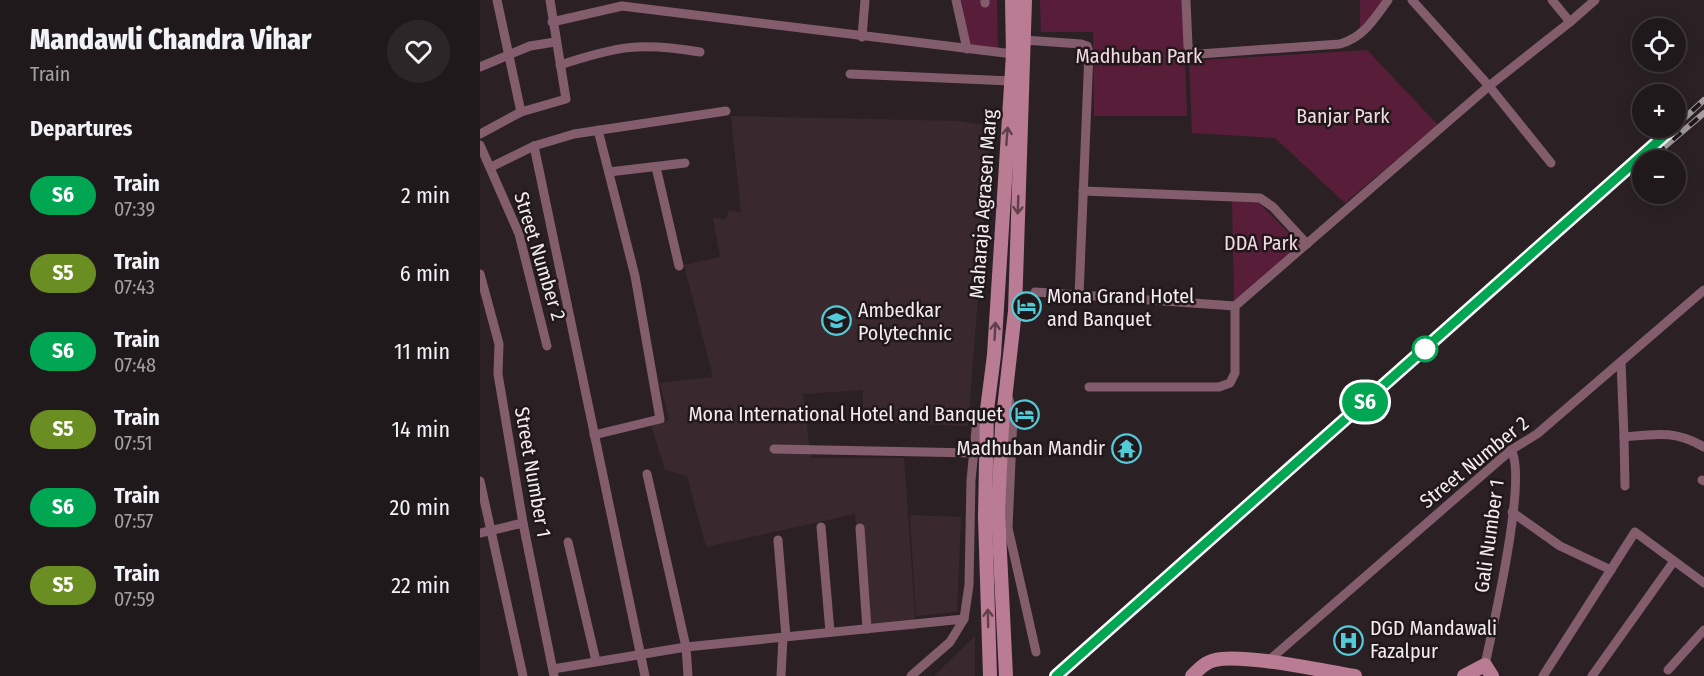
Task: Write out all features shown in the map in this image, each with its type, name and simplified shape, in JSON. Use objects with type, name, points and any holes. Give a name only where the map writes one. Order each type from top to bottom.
[{"type":"main road","name":"Maharaja Agrasen Marg","points":[[990,676],[986,517],[987,410],[994,355],[1013,54],[1012,0]]},
{"type":"main road","name":"Maharaja Agrasen Marg","points":[[1006,676],[998,511],[1015,311],[1025,0]]},
{"type":"main road","points":[[994,355],[1010,357]]},
{"type":"main road","points":[[1192,676],[1202,665],[1214,660],[1267,663],[1355,676]]},
{"type":"main road","points":[[1464,676],[1488,670]]},
{"type":"street","points":[[497,0],[521,112]]},
{"type":"street","points":[[480,134],[521,112],[566,99],[550,0]]},
{"type":"street","points":[[862,37],[865,0]]},
{"type":"street","points":[[956,0],[967,49]]},
{"type":"street","points":[[1185,0],[1188,46],[1192,52],[1199,54],[1340,44],[1354,40],[1366,30],[1388,0]]},
{"type":"street","points":[[1412,0],[1489,86],[1551,163]]},
{"type":"street","points":[[1552,0],[1570,21]]},
{"type":"street","points":[[1035,292],[1235,306],[1489,86],[1595,0]]},
{"type":"street","points":[[552,21],[622,6],[1013,54]]},
{"type":"street","points":[[1024,40],[1081,44],[1087,46],[1089,52],[1079,295]]},
{"type":"street","points":[[480,67],[509,54],[555,42]]},
{"type":"street","points":[[560,65],[607,50],[632,46],[661,46],[700,52]]},
{"type":"street","points":[[850,74],[1011,81]]},
{"type":"street","points":[[491,167],[534,146],[598,130],[726,111]]},
{"type":"street","points":[[594,435],[660,419],[635,276],[598,130]]},
{"type":"street","name":"Street Number 2","points":[[480,145],[519,234],[547,346]]},
{"type":"street","points":[[534,146],[642,652],[645,676]]},
{"type":"street","points":[[609,172],[686,163]]},
{"type":"street","points":[[656,167],[679,266]]},
{"type":"street","points":[[1083,191],[1260,198],[1273,207],[1307,244]]},
{"type":"street","name":"Street Number 1","points":[[480,274],[499,344],[498,374],[553,673]]},
{"type":"street","name":"Street Number 2","points":[[1267,663],[1511,450],[1537,434],[1704,290]]},
{"type":"street","points":[[1089,387],[1219,387],[1230,383],[1235,373],[1235,306]]},
{"type":"street","points":[[1621,362],[1625,486]]},
{"type":"street","points":[[1007,384],[1013,417],[1008,528],[1036,652]]},
{"type":"street","points":[[911,676],[950,642],[964,619],[969,585],[977,420],[987,410]]},
{"type":"street","points":[[1624,437],[1657,433],[1680,436],[1704,447]]},
{"type":"street","points":[[774,449],[974,453]]},
{"type":"street","name":"Gali Number 1","points":[[1488,670],[1505,572],[1512,512],[1517,459],[1511,450]]},
{"type":"street","points":[[647,474],[686,647],[688,676]]},
{"type":"street","points":[[480,481],[524,676]]},
{"type":"street","points":[[1512,512],[1560,546],[1611,570]]},
{"type":"street","points":[[480,533],[524,523]]},
{"type":"street","points":[[821,527],[830,632]]},
{"type":"street","points":[[860,528],[867,628]]},
{"type":"street","points":[[1543,676],[1635,532],[1704,584]]},
{"type":"street","points":[[778,540],[784,637],[782,676]]},
{"type":"street","points":[[568,542],[596,661]]},
{"type":"street","points":[[1592,676],[1674,561]]},
{"type":"street","points":[[553,673],[596,661],[642,652],[964,619]]},
{"type":"street","points":[[1668,670],[1704,630]]},
{"type":"shaded area","name":"Ambedkar Polytechnic","points":[[731,116],[958,121],[991,126],[968,426],[863,422],[863,390],[803,394],[811,458],[904,458],[916,630],[864,632],[855,514],[706,547],[687,476],[665,470],[651,425],[669,420],[660,383],[713,377],[684,265],[720,257],[713,218],[726,219],[729,210],[741,213]]},
{"type":"shaded area","points":[[910,515],[961,517],[957,612],[916,616]]},
{"type":"shaded area","points":[[975,636],[975,676],[934,676]]},
{"type":"green space","points":[[961,0],[997,0],[998,49],[969,46]]},
{"type":"green space","name":"Madhuban Park","points":[[1040,0],[1183,0],[1187,116],[1094,116],[1093,32],[1041,32]]},
{"type":"green space","points":[[1360,0],[1383,0],[1360,35]]},
{"type":"green space","name":"Banjar Park","points":[[1367,50],[1438,125],[1345,203],[1275,138],[1192,133],[1189,61]]},
{"type":"green space","name":"DDA Park","points":[[1232,201],[1258,202],[1300,244],[1234,302]]},
{"type":"railway","points":[[1686,117],[1704,100]]},
{"type":"railway","points":[[1661,150],[1704,113]]},
{"type":"railway","points":[[1056,676],[1663,138]]},
{"type":"train","name":"S6","points":[[1056,676],[1662,138]]},
{"type":"place","name":"Mona Grand Hotel and Banquet","points":[[1026,307]]},
{"type":"place","name":"Ambedkar Polytechnic","points":[[837,321]]},
{"type":"place","name":"Mona International Hotel and Banquet","points":[[1024,414]]},
{"type":"place","name":"Madhuban Mandir","points":[[1126,448]]},
{"type":"place","name":"DGD Mandawali Fazalpur","points":[[1349,640]]}]
